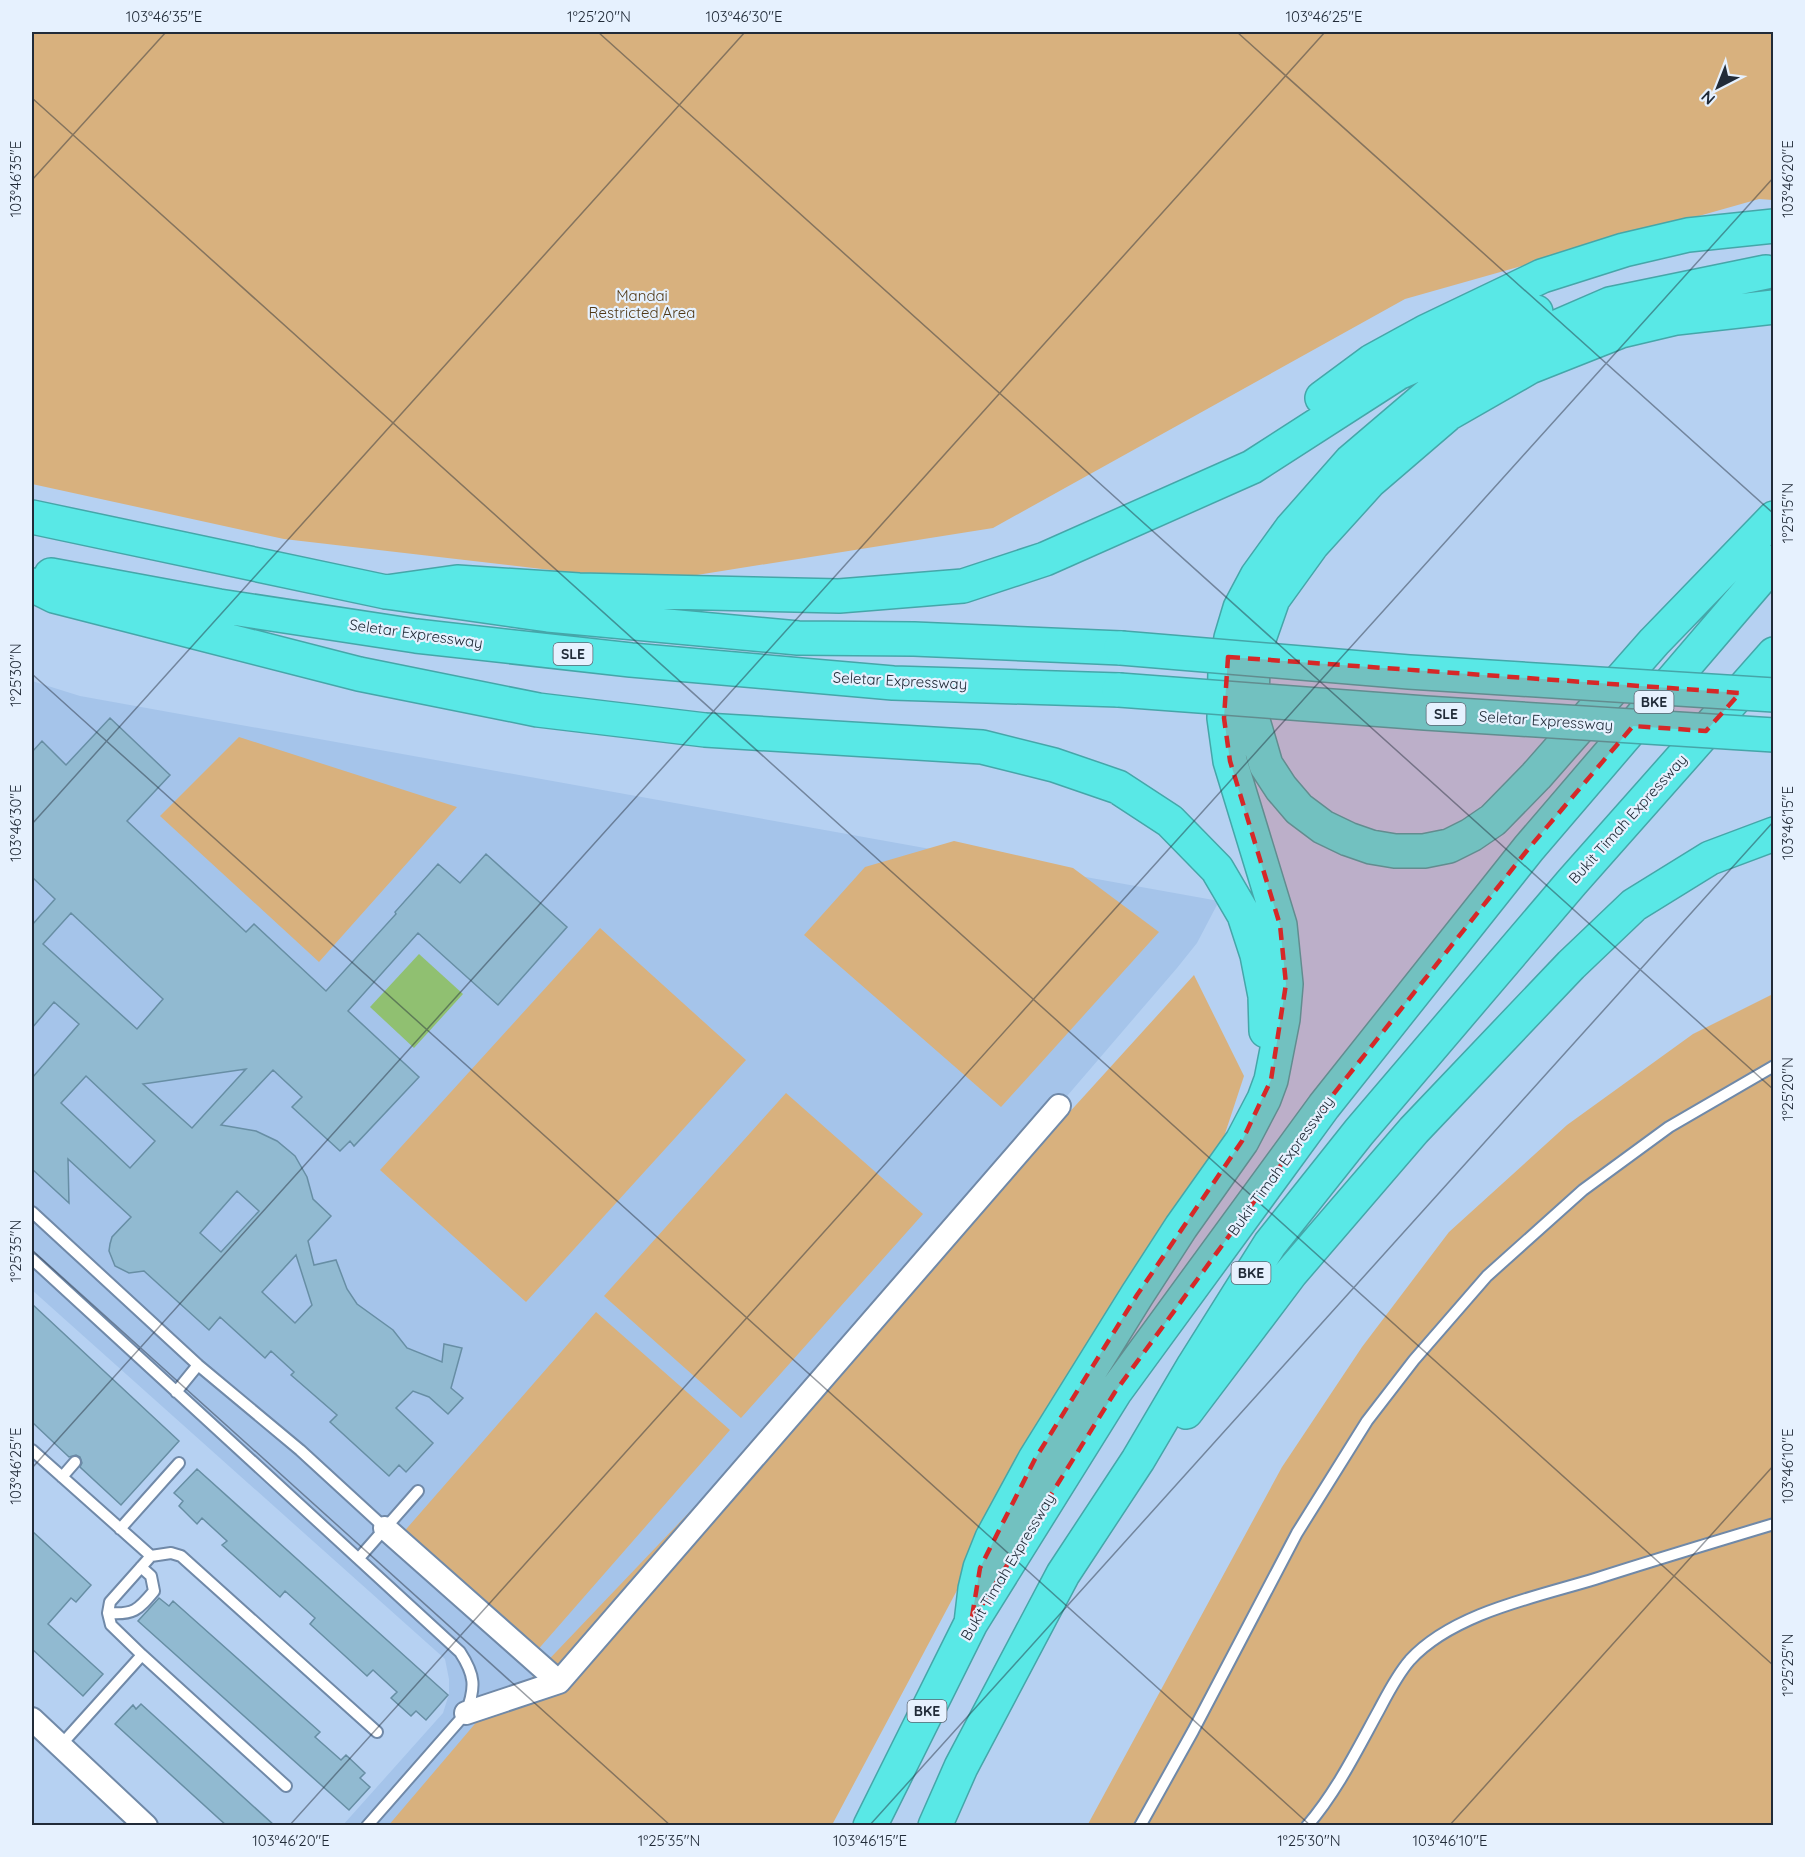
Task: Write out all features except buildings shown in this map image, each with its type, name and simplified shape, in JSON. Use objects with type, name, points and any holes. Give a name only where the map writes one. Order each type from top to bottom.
[{"type":"highway","points":[[1213,485],[1234,457],[1270,435],[1372,361],[1425,332],[1542,276],[1624,250],[1688,235],[1773,226]]},
{"type":"highway","points":[[386,592],[457,582],[579,591],[839,596],[963,586],[1045,559],[1251,467],[1398,373],[1522,318],[1596,290],[1677,276],[1770,273]]},
{"type":"highway","points":[[971,1623],[980,1568],[992,1538],[1035,1459],[1181,1227],[1242,1141],[1264,1099],[1274,1070],[1283,1019],[1286,984],[1281,925],[1230,761],[1224,718],[1226,671],[1231,638],[1240,608],[1257,576],[1291,529],[1351,461],[1432,392],[1513,346],[1610,304],[1770,273]]},
{"type":"highway","points":[[1773,307],[1676,318],[1622,331],[1530,368],[1448,414],[1370,481],[1312,545],[1273,598],[1253,656],[1252,717],[1266,765],[1281,788],[1299,808],[1323,827],[1348,839],[1371,847],[1395,851],[1424,851],[1449,846],[1493,820],[1536,776],[1654,642],[1773,518]]},
{"type":"highway","points":[[32,517],[386,592],[548,615],[798,638],[914,639],[1121,648],[1409,672],[1773,695]]},
{"type":"highway","name":"Bukit Timah Expressway","points":[[870,1826],[971,1623],[1115,1392],[1324,1107],[1529,848],[1773,562]]},
{"type":"highway","name":"Seletar Expressway","points":[[32,572],[219,606],[416,636],[631,660],[893,683],[1119,690],[1773,735]]},
{"type":"highway","points":[[32,585],[54,596],[348,672],[538,710],[705,730],[982,747],[1054,765],[1118,787],[1170,821],[1217,869],[1244,915],[1257,955],[1265,996],[1264,1057],[1257,1085],[1228,1163]]},
{"type":"highway","name":"Bukit Timah Expressway","points":[[935,1826],[961,1767],[1064,1574],[1138,1460],[1270,1244],[1374,1114],[1572,882],[1773,654]]},
{"type":"highway","points":[[1714,722],[1773,667]]},
{"type":"highway","points":[[1138,1460],[1192,1406],[1291,1273],[1414,1130],[1571,965],[1634,905],[1710,858],[1773,834]]},
{"type":"street","points":[[466,1713],[559,1682],[1059,1106]]},
{"type":"street","points":[[386,1528],[559,1682]]},
{"type":"street","points":[[32,1719],[146,1826]]},
{"type":"lane","points":[[1140,1826],[1298,1533],[1367,1421],[1414,1360],[1487,1276],[1583,1190],[1669,1127],[1773,1066]]},
{"type":"lane","points":[[32,1212],[198,1365],[300,1450],[386,1528]]},
{"type":"lane","points":[[32,1259],[460,1652],[469,1666],[473,1678],[472,1699],[466,1713],[367,1826]]},
{"type":"lane","points":[[176,1392],[198,1365]]},
{"type":"lane","points":[[32,1450],[151,1556]]},
{"type":"lane","points":[[62,1477],[75,1462]]},
{"type":"lane","points":[[120,1529],[179,1463]]},
{"type":"lane","points":[[359,1558],[418,1491]]},
{"type":"lane","points":[[1307,1826],[1335,1789],[1400,1672],[1421,1649],[1455,1625],[1773,1524]]},
{"type":"lane","points":[[286,1786],[111,1625],[108,1613],[110,1602],[151,1556],[171,1553],[181,1556],[377,1732]]},
{"type":"lane","points":[[108,1613],[125,1615],[133,1612],[154,1591],[152,1576],[141,1567]]},
{"type":"lane","points":[[60,1746],[142,1655]]},
{"type":"highlighted area","points":[[1228,657],[1740,693],[1706,731],[1633,726],[1529,848],[1324,1106],[1115,1392],[971,1623],[980,1568],[1035,1459],[1137,1295],[1242,1141],[1271,1080],[1286,984],[1280,925],[1230,761],[1224,718]]},
{"type":"shaded area","points":[[32,681],[80,696],[1219,901],[1197,943],[1177,968],[441,1825],[343,1825],[443,1713],[449,1694],[445,1659],[32,1290]]},
{"type":"shaded area","points":[[419,954],[463,994],[414,1048],[370,1007]]},
{"type":"green space","name":"Mandai Restricted Area","points":[[32,32],[1773,32],[1773,200],[1759,199],[1405,299],[993,528],[653,582],[284,539],[32,484]]},
{"type":"green space","points":[[239,737],[457,807],[319,962],[160,816]]},
{"type":"green space","points":[[954,841],[1073,868],[1159,932],[1001,1107],[804,935],[865,867]]},
{"type":"green space","points":[[600,928],[746,1060],[526,1302],[380,1170]]},
{"type":"green space","points":[[1194,975],[1244,1076],[1216,1161],[1052,1412],[832,1825],[388,1826],[491,1705],[516,1694],[1046,1138]]},
{"type":"green space","points":[[1773,994],[1773,1825],[1087,1826],[1282,1467],[1362,1347],[1449,1232],[1567,1125],[1693,1034]]},
{"type":"green space","points":[[786,1093],[923,1214],[741,1418],[604,1296]]},
{"type":"green space","points":[[596,1312],[730,1430],[535,1653],[401,1535]]}]
